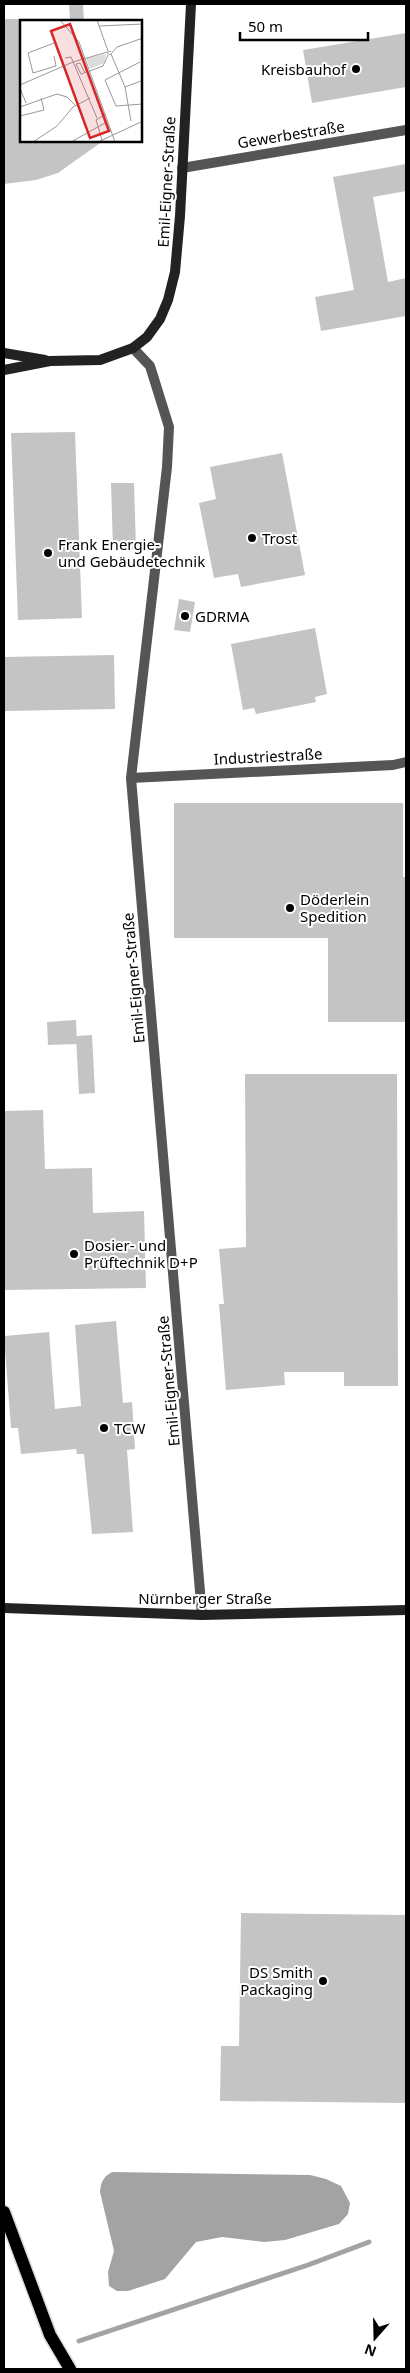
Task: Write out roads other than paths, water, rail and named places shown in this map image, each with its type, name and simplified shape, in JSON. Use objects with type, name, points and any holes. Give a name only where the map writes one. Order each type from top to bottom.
[{"type":"main road","name":"Emil-Eigner-Straße","points":[[4,353],[50,361],[100,360],[134,348],[147,337],[155,325],[168,300],[175,272],[180,216],[191,4]]},
{"type":"main road","name":"Emil-Eigner-Straße","points":[[5,371],[50,361]]},
{"type":"main road","name":"Nürnberger Straße","points":[[4,1608],[202,1615],[406,1610]]},
{"type":"main road","points":[[4,2212],[50,2335],[70,2369]]},
{"type":"street","name":"Gewerbestraße","points":[[182,168],[406,130]]},
{"type":"street","name":"Emil-Eigner-Straße","points":[[134,348],[150,366],[169,427],[167,467],[131,778],[202,1615]]},
{"type":"street","name":"Industriestraße","points":[[131,778],[393,765],[406,762]]},
{"type":"waterway","points":[[79,2341],[308,2265],[369,2242]]},
{"type":"place","name":"Kreisbauhof","points":[[356,69]]},
{"type":"place","name":"Trost","points":[[252,538]]},
{"type":"place","name":"Frank Energie- und Gebäudetechnik","points":[[48,553]]},
{"type":"place","name":"GDRMA","points":[[185,616]]},
{"type":"place","name":"Döderlein Spedition","points":[[290,908]]},
{"type":"place","name":"Dosier- und Prüftechnik D+P","points":[[74,1254]]},
{"type":"place","name":"TCW","points":[[104,1428]]},
{"type":"place","name":"DS Smith Packaging","points":[[323,1981]]}]
